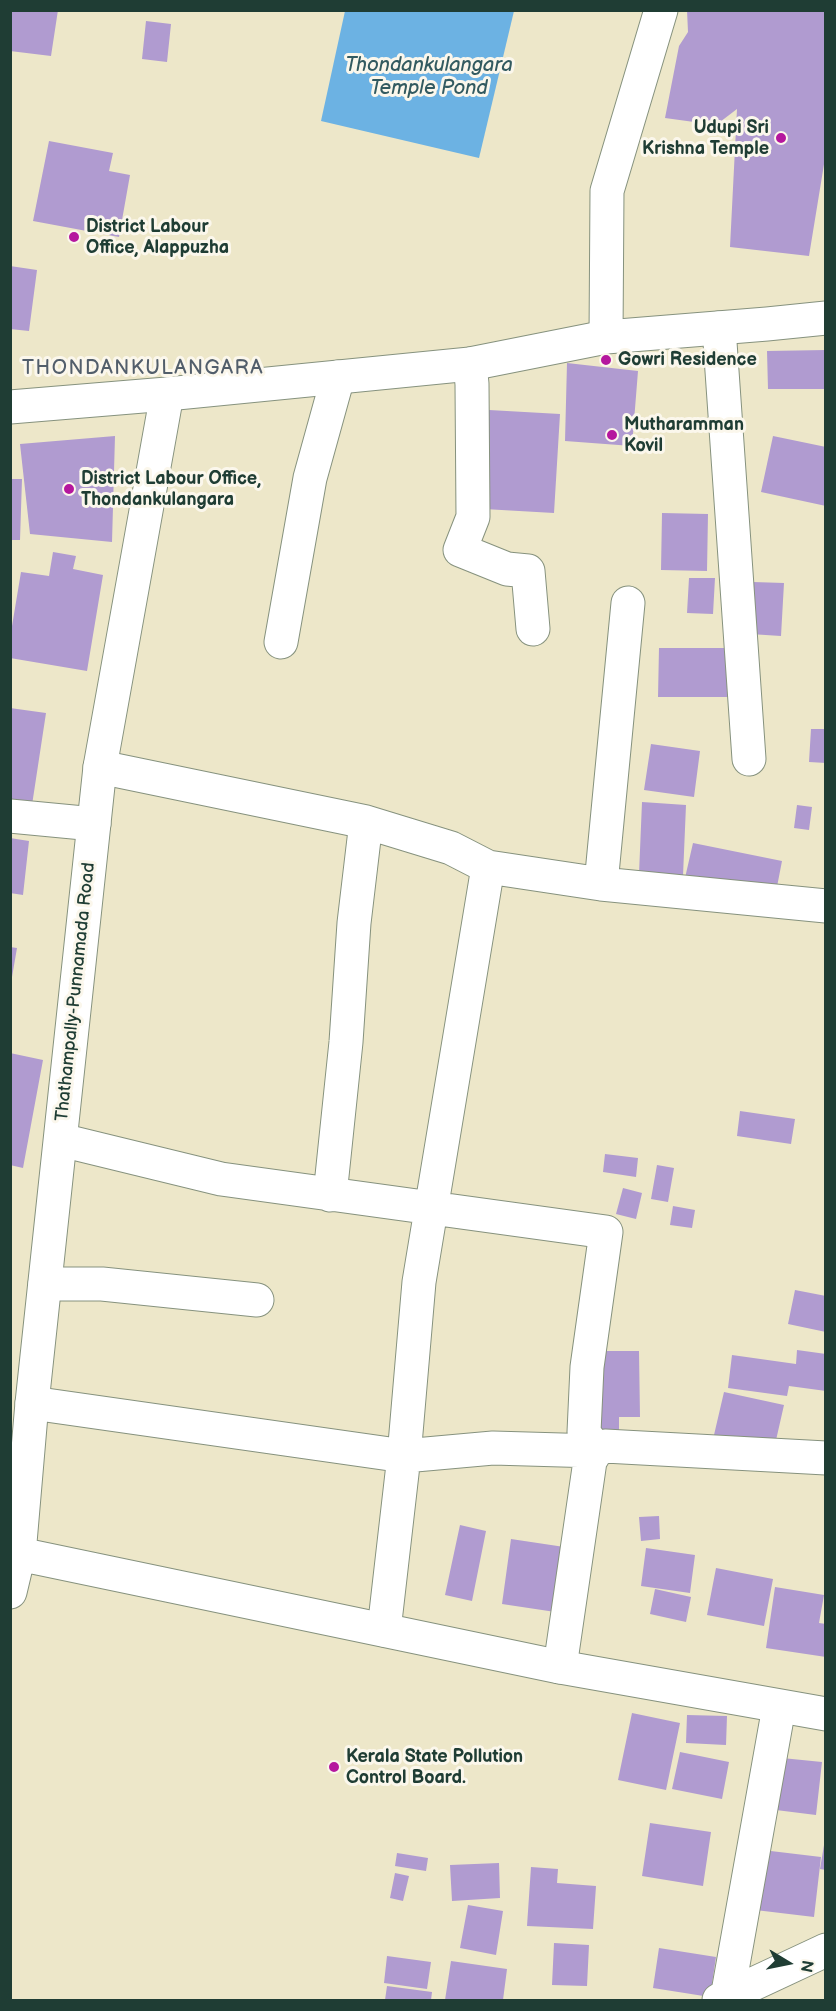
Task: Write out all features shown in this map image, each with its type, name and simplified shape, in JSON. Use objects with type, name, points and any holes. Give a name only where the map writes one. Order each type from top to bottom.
[{"type":"street","points":[[606,337],[607,191],[661,10]]},
{"type":"street","points":[[10,407],[470,364],[606,337],[825,318]]},
{"type":"street","points":[[719,328],[749,759]]},
{"type":"street","points":[[470,364],[472,517],[460,550],[507,569],[528,571],[533,629]]},
{"type":"street","points":[[281,642],[310,478],[338,377]]},
{"type":"street","name":"Thathampally-Punnamada Road","points":[[10,1592],[19,1554],[19,1443],[32,1402],[100,767],[167,394]]},
{"type":"street","points":[[601,884],[628,603]]},
{"type":"street","points":[[100,767],[366,822],[451,848],[488,867],[601,884],[825,906]]},
{"type":"street","points":[[10,816],[94,824]]},
{"type":"street","points":[[330,1195],[346,1042],[354,923],[366,822]]},
{"type":"street","points":[[384,1630],[404,1456],[419,1281],[488,867]]},
{"type":"street","points":[[61,1140],[221,1179],[606,1232],[587,1367],[584,1432],[596,1451]]},
{"type":"street","points":[[45,1284],[102,1284],[257,1300]]},
{"type":"street","points":[[32,1402],[404,1456],[493,1448],[596,1451]]},
{"type":"street","points":[[560,1667],[590,1461],[596,1451],[605,1446],[825,1458]]},
{"type":"street","points":[[19,1554],[560,1667],[825,1714]]},
{"type":"street","points":[[723,1999],[779,1707]]},
{"type":"street","points":[[723,1999],[825,1950]]},
{"type":"water","name":"Thondankulangara Temple Pond","points":[[345,11],[514,11],[479,158],[321,121]]},
{"type":"building","points":[[10,10],[58,10],[51,56],[10,51]]},
{"type":"building","name":"Udupi Sri Krishna Temple","points":[[687,10],[826,10],[826,152],[809,256],[730,247],[737,109],[716,125],[665,118],[679,46],[688,32]]},
{"type":"building","points":[[146,21],[171,24],[167,62],[142,59]]},
{"type":"building","points":[[49,141],[113,153],[109,171],[130,175],[119,237],[33,221]]},
{"type":"building","points":[[10,266],[37,270],[29,331],[10,329]]},
{"type":"building","points":[[826,350],[826,389],[768,389],[767,351]]},
{"type":"building","points":[[567,363],[638,371],[632,446],[565,441]]},
{"type":"building","points":[[489,410],[560,414],[554,513],[484,509]]},
{"type":"building","name":"District Labour Office, Thondankulangara","points":[[115,436],[112,542],[30,534],[20,444]]},
{"type":"building","points":[[773,436],[826,447],[826,506],[761,492]]},
{"type":"building","points":[[10,479],[22,479],[20,540],[10,540]]},
{"type":"building","points":[[662,513],[708,514],[707,571],[661,570]]},
{"type":"building","points":[[53,552],[76,556],[73,569],[103,575],[87,671],[10,658],[10,638],[21,572],[49,576]]},
{"type":"building","points":[[689,578],[715,578],[713,614],[687,613]]},
{"type":"building","points":[[753,582],[784,583],[781,636],[750,634]]},
{"type":"building","points":[[659,648],[730,648],[730,697],[658,697]]},
{"type":"building","points":[[10,708],[46,713],[32,805],[10,802]]},
{"type":"building","points":[[811,729],[826,729],[826,763],[809,762]]},
{"type":"building","points":[[651,744],[700,751],[694,797],[644,790]]},
{"type":"building","points":[[642,802],[686,805],[683,876],[639,874]]},
{"type":"building","points":[[797,805],[812,807],[809,830],[794,828]]},
{"type":"building","points":[[10,838],[29,841],[23,895],[10,893]]},
{"type":"building","points":[[693,843],[782,861],[775,897],[685,878]]},
{"type":"building","points":[[10,947],[17,948],[12,977],[10,977]]},
{"type":"building","points":[[10,1053],[43,1060],[23,1168],[10,1165]]},
{"type":"building","points":[[740,1111],[795,1119],[791,1144],[737,1136]]},
{"type":"building","points":[[605,1154],[638,1158],[636,1177],[603,1172]]},
{"type":"building","points":[[657,1165],[674,1168],[668,1202],[651,1199]]},
{"type":"building","points":[[623,1188],[642,1193],[636,1219],[616,1214]]},
{"type":"building","points":[[673,1206],[695,1210],[692,1228],[670,1225]]},
{"type":"building","points":[[795,1290],[826,1296],[826,1332],[788,1324]]},
{"type":"building","points":[[797,1350],[826,1354],[826,1391],[789,1386],[787,1396],[728,1388],[732,1355],[796,1364]]},
{"type":"building","points":[[596,1351],[639,1351],[640,1417],[619,1417],[619,1437],[596,1437]]},
{"type":"building","points":[[724,1392],[784,1405],[774,1449],[714,1435]]},
{"type":"building","points":[[659,1516],[660,1539],[641,1541],[639,1517]]},
{"type":"building","points":[[460,1525],[486,1531],[472,1601],[445,1595]]},
{"type":"building","points":[[511,1539],[571,1548],[562,1613],[502,1604]]},
{"type":"building","points":[[646,1548],[695,1555],[690,1593],[641,1586]]},
{"type":"building","points":[[716,1568],[773,1579],[764,1626],[707,1615]]},
{"type":"building","points":[[775,1587],[824,1595],[819,1623],[826,1624],[826,1657],[766,1648]]},
{"type":"building","points":[[655,1589],[691,1597],[686,1622],[650,1614]]},
{"type":"building","points":[[632,1713],[680,1723],[666,1790],[618,1780]]},
{"type":"building","points":[[687,1715],[727,1716],[726,1745],[686,1743]]},
{"type":"building","points":[[680,1752],[729,1762],[722,1799],[672,1789]]},
{"type":"building","points":[[782,1758],[822,1762],[816,1815],[776,1810]]},
{"type":"building","points":[[650,1823],[711,1832],[703,1886],[642,1876]]},
{"type":"building","points":[[824,1845],[826,1845],[826,1870],[820,1869]]},
{"type":"building","points":[[754,1849],[821,1857],[814,1917],[747,1909]]},
{"type":"building","points":[[397,1853],[428,1858],[426,1871],[395,1866]]},
{"type":"building","points":[[499,1863],[500,1898],[452,1901],[450,1865]]},
{"type":"building","points":[[531,1867],[558,1869],[557,1883],[596,1886],[593,1929],[527,1926]]},
{"type":"building","points":[[395,1873],[409,1876],[403,1901],[390,1898]]},
{"type":"building","points":[[468,1905],[503,1911],[496,1955],[460,1948]]},
{"type":"building","points":[[554,1943],[589,1945],[587,1986],[552,1985]]},
{"type":"building","points":[[659,1948],[716,1957],[710,1997],[653,1988]]},
{"type":"building","points":[[387,1956],[431,1962],[427,1989],[384,1983]]},
{"type":"building","points":[[451,1961],[507,1969],[503,2000],[445,2000]]},
{"type":"building","points":[[387,1986],[432,1992],[431,2000],[385,2000]]},
{"type":"place","name":"Udupi Sri Krishna Temple","points":[[781,138]]},
{"type":"place","name":"District Labour Office, Alappuzha","points":[[74,237]]},
{"type":"place","name":"Gowri Residence","points":[[606,360]]},
{"type":"place","name":"Mutharamman Kovil","points":[[612,435]]},
{"type":"place","name":"District Labour Office, Thondankulangara","points":[[69,489]]},
{"type":"place","name":"Kerala State Pollution Control Board.","points":[[334,1767]]},
{"type":"district","name":"THONDANKULANGARA","points":[[143,369]]}]
